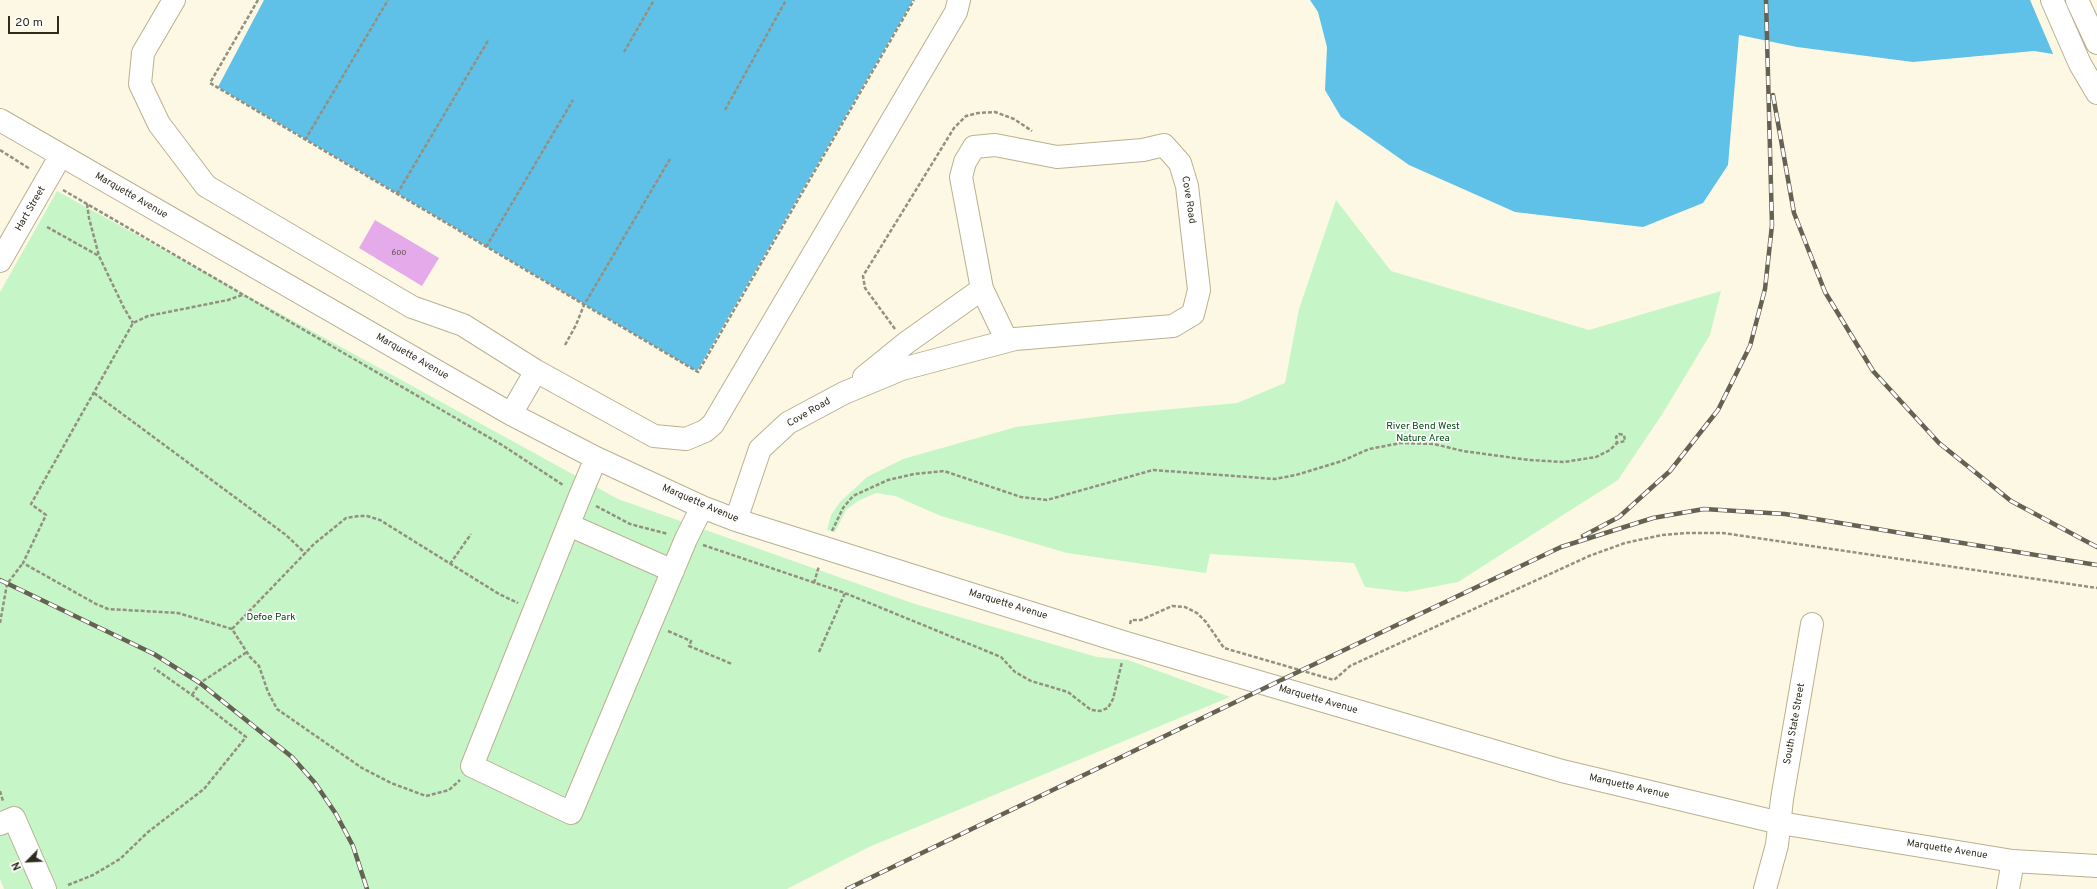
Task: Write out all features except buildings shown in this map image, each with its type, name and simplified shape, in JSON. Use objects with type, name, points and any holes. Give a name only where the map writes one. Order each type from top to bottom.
[{"type":"street","points":[[174,0],[143,53],[140,84],[159,124],[206,186],[412,307],[463,325],[536,371],[654,436],[686,439],[705,432],[714,424],[956,12],[959,0]]},
{"type":"street","points":[[2052,0],[2080,64],[2097,93]]},
{"type":"street","points":[[2077,0],[2097,43]]},
{"type":"street","name":"Marquette Avenue","points":[[0,120],[511,414],[596,458],[702,507],[736,520],[1126,642],[1562,771],[1780,823],[2013,861],[2097,866]]},
{"type":"street","name":"Cove Road","points":[[736,520],[760,449],[788,423],[844,393],[902,369],[1007,341],[1173,326],[1194,314],[1199,290],[1188,186],[1180,163],[1164,145],[1143,150],[1057,157],[995,145],[974,148],[965,162],[961,177],[982,289],[1007,341]]},
{"type":"street","name":"Hart Street","points":[[0,262],[61,155]]},
{"type":"street","name":"Cove Road","points":[[844,393],[906,343],[982,289]]},
{"type":"street","points":[[511,414],[536,371]]},
{"type":"street","points":[[596,458],[472,766],[571,813],[686,539],[702,507]]},
{"type":"street","points":[[568,525],[673,571]]},
{"type":"street","name":"South State Street","points":[[1764,889],[1776,845],[1780,823],[1782,799],[1812,624]]},
{"type":"street","points":[[0,824],[14,818],[44,889]]},
{"type":"street","points":[[2008,889],[2013,861]]},
{"type":"path","points":[[258,0],[210,83],[698,372],[914,0]]},
{"type":"path","points":[[305,140],[388,0]]},
{"type":"path","points":[[624,52],[654,0]]},
{"type":"path","points":[[725,110],[786,0]]},
{"type":"path","points":[[397,194],[489,39]]},
{"type":"path","points":[[486,247],[573,100]]},
{"type":"path","points":[[906,343],[865,288],[863,276],[954,128],[966,116],[978,113],[995,112],[1014,119],[1038,136]]},
{"type":"path","points":[[0,150],[87,204],[502,445],[580,496],[630,524],[686,539],[845,593],[1001,658],[1015,672],[1030,681],[1068,692],[1091,710],[1100,711],[1108,708],[1113,699],[1131,620],[1141,620],[1172,606],[1185,607],[1197,613],[1206,622],[1224,648],[1334,680],[1350,666],[1589,556],[1625,543],[1662,535],[1686,533],[1731,534],[2097,588]]},
{"type":"path","points":[[565,345],[576,325],[584,305],[670,159]]},
{"type":"path","points":[[87,204],[88,218],[99,256],[133,323]]},
{"type":"path","points":[[47,228],[99,256]]},
{"type":"path","points":[[0,623],[7,584],[23,563],[46,515],[31,504],[133,323],[148,316],[228,300],[243,295]]},
{"type":"path","points":[[94,393],[286,535],[306,554]]},
{"type":"path","points":[[814,583],[831,531],[843,508],[854,496],[888,480],[914,474],[944,471],[1021,497],[1047,500],[1153,470],[1275,479],[1296,475],[1342,461],[1369,449],[1400,443],[1434,444],[1463,452],[1529,460],[1564,462],[1596,456],[1610,450],[1617,444]]},
{"type":"path","points":[[232,629],[314,544],[346,518],[367,516],[380,520],[499,594],[536,610]]},
{"type":"path","points":[[450,564],[471,534]]},
{"type":"path","points":[[23,563],[96,604],[108,609],[178,613],[232,629],[246,652],[259,666],[268,692],[277,709],[362,768],[391,783],[426,796],[449,790],[472,766]]},
{"type":"path","points":[[819,652],[845,593]]},
{"type":"path","points":[[651,623],[691,641],[689,646],[732,664]]},
{"type":"path","points":[[192,695],[200,682],[246,652]]},
{"type":"path","points":[[68,886],[93,875],[120,859],[148,832],[204,789],[246,737],[192,695],[154,668]]},
{"type":"green space","name":"Defoe Park","points":[[57,191],[618,499],[915,604],[1097,657],[1128,660],[1230,697],[869,847],[787,889],[4,889],[0,879],[0,292]]},
{"type":"green space","name":"River Bend West Nature Area","points":[[1336,200],[1391,271],[1589,330],[1721,291],[1710,335],[1663,413],[1618,480],[1458,582],[1406,592],[1365,587],[1354,563],[1210,554],[1206,573],[1067,553],[941,516],[895,496],[876,493],[858,501],[846,510],[835,532],[827,530],[831,515],[840,502],[867,477],[903,459],[1016,427],[1119,414],[1237,403],[1285,383],[1299,309]]},
{"type":"water","points":[[264,0],[913,0],[697,371],[218,87]]},
{"type":"water","points":[[1310,0],[2097,0],[2097,61],[2034,51],[1913,62],[1797,47],[1739,35],[1728,165],[1703,203],[1643,227],[1515,212],[1409,165],[1341,117],[1325,90],[1327,47],[1318,12]]},
{"type":"pier","points":[[2030,0],[2097,0],[2097,63],[2054,56]]},
{"type":"railway","points":[[1583,536],[1619,517],[1670,471],[1718,410],[1750,346],[1765,289],[1772,225],[1766,0]]},
{"type":"railway","points":[[1773,95],[1794,213],[1825,292],[1873,371],[1939,443],[2011,501],[2097,547]]},
{"type":"railway","points":[[847,889],[1561,547],[1653,518],[1704,509],[1785,514],[2097,565]]},
{"type":"railway","points":[[0,580],[154,654],[200,683],[292,757],[315,783],[336,814],[353,846],[367,889]]}]
